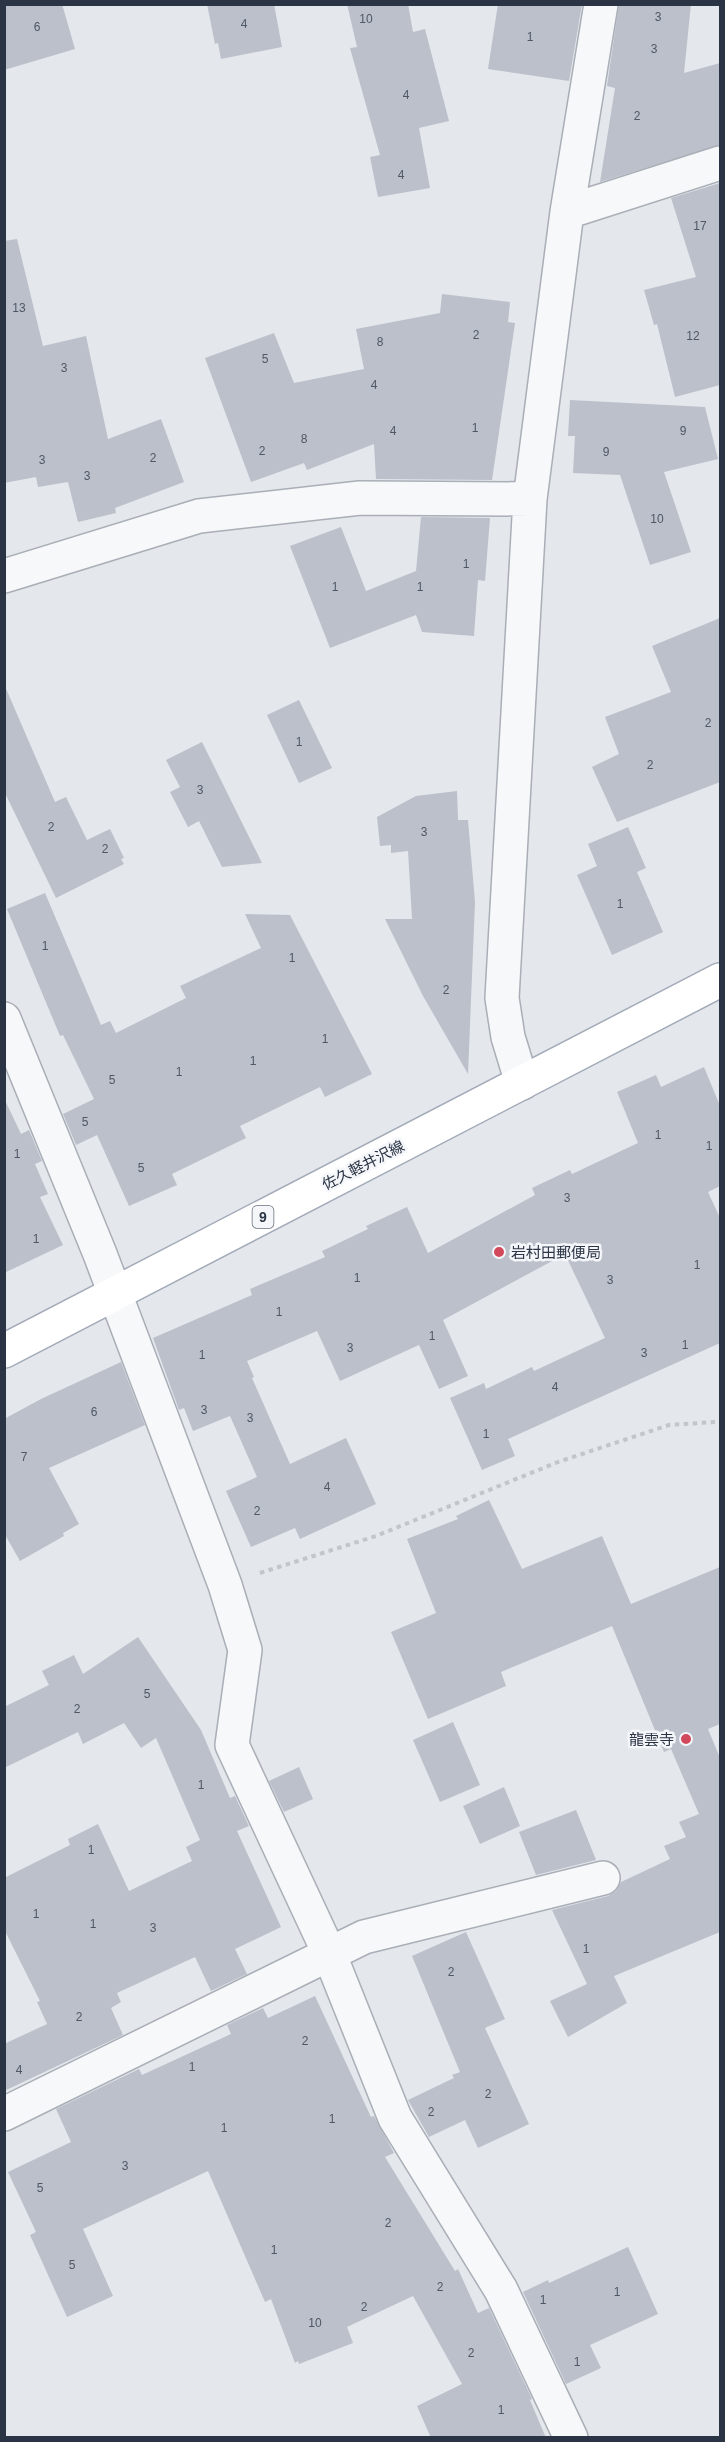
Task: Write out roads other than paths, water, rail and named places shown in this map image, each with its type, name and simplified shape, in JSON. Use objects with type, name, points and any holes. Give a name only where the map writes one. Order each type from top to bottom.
[{"type":"main road","name":"佐久軽井沢線","points":[[4,1351],[720,980]]},
{"type":"street","points":[[522,1083],[508,1037],[502,998],[530,499],[567,212],[601,4]]},
{"type":"street","points":[[567,212],[720,163]]},
{"type":"street","points":[[4,576],[199,516],[360,498],[530,499]]},
{"type":"street","points":[[4,1019],[115,1292],[225,1585],[245,1650],[232,1746],[329,1953],[395,2118],[501,2290],[571,2438]]},
{"type":"street","points":[[4,2114],[364,1937],[603,1878]]},
{"type":"place","name":"岩村田郵便局","points":[[499,1252]]},
{"type":"place","name":"龍雲寺","points":[[686,1739]]}]
